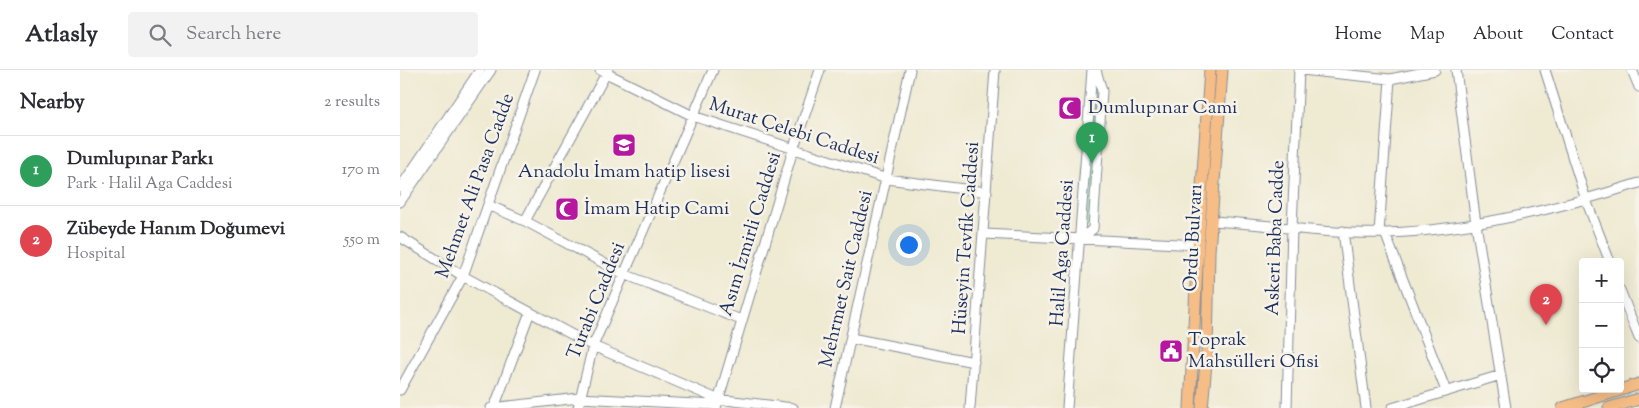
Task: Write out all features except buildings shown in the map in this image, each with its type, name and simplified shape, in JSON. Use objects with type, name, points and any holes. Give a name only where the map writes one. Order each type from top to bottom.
[{"type":"main road","name":"Ordu Bulvarı","points":[[1190,408],[1198,245],[1210,70]]},
{"type":"main road","name":"Ordu Bulvarı","points":[[1202,408],[1207,352],[1211,221],[1222,70]]},
{"type":"main road","points":[[1563,408],[1639,384]]},
{"type":"main road","points":[[1609,408],[1639,399]]},
{"type":"street","points":[[400,188],[480,70]]},
{"type":"street","points":[[400,202],[490,70]]},
{"type":"street","name":"Mehmet Ali Pasa Cadde","points":[[400,390],[463,276],[535,70]]},
{"type":"street","name":"Turabi Caddesi","points":[[578,408],[593,346],[713,70]]},
{"type":"street","name":"Asım İzmirli Caddesi","points":[[716,404],[793,150],[820,70]]},
{"type":"street","name":"Mehrmet Sait Caddesi","points":[[835,408],[910,70]]},
{"type":"street","name":"Hüseyin Tevfik Caddesi","points":[[970,408],[996,70]]},
{"type":"street","name":"Halil Aga Caddesi","points":[[1068,408],[1094,70]]},
{"type":"street","points":[[1300,70],[1390,79],[1435,70]]},
{"type":"street","name":"Askeri Baba Cadde","points":[[1287,408],[1292,227],[1300,70]]},
{"type":"street","points":[[1456,70],[1476,224],[1506,408]]},
{"type":"street","points":[[1545,70],[1586,200],[1608,258]]},
{"type":"street","points":[[1632,70],[1639,87]]},
{"type":"street","points":[[525,221],[605,71]]},
{"type":"street","name":"Murat Çelebi Caddesi","points":[[605,71],[694,116],[887,180],[987,192]]},
{"type":"street","points":[[1390,79],[1382,233],[1446,391]]},
{"type":"street","points":[[1211,221],[1382,233],[1476,224],[1586,200],[1639,183]]},
{"type":"street","points":[[488,205],[525,221],[624,274],[741,320]]},
{"type":"street","points":[[1343,231],[1366,408]]},
{"type":"street","points":[[984,234],[1198,245]]},
{"type":"street","points":[[400,237],[463,276],[593,346],[716,404]]},
{"type":"street","points":[[1624,300],[1639,338]]},
{"type":"street","points":[[530,312],[493,408],[579,398],[793,408]]},
{"type":"street","points":[[851,338],[974,362]]},
{"type":"street","points":[[1392,408],[1500,375]]},
{"type":"green space","points":[[1091,97],[1102,100],[1093,227],[1081,226]]},
{"type":"place","name":"Dumlupınar Cami","points":[[1070,108]]},
{"type":"place","name":"Anadolu İmam hatip lisesi","points":[[624,145]]},
{"type":"place","name":"Dumlupınar Parkı","points":[[1092,163]]},
{"type":"place","name":"İmam Hatip Cami","points":[[567,209]]},
{"type":"place","name":"Zübeyde Hanım Doğumevi","points":[[1546,325]]},
{"type":"place","name":"Toprak Mahsülleri Ofisi","points":[[1171,351]]}]
